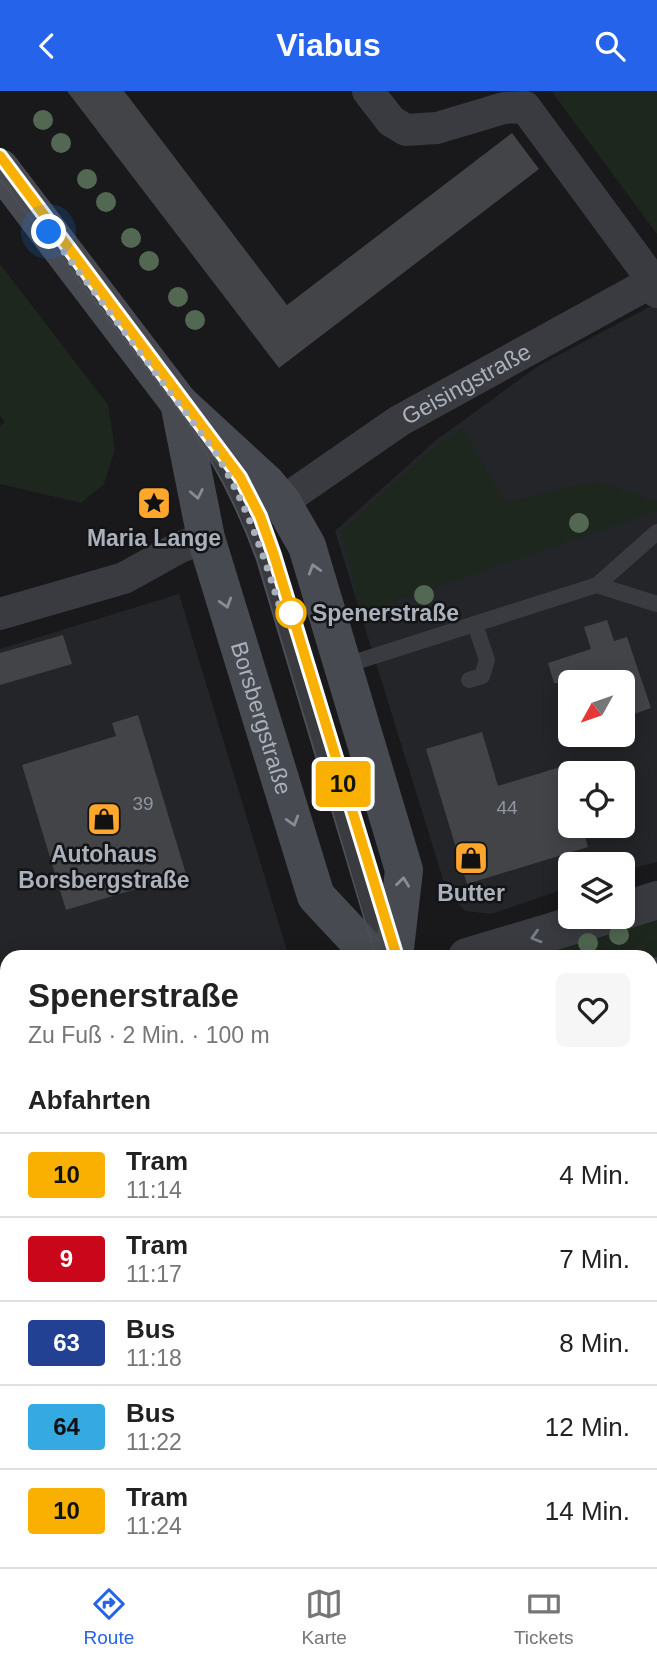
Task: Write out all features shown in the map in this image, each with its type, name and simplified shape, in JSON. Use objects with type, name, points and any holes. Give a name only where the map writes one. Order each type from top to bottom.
[{"type":"main road","points":[[0,168],[179,403],[266,483],[282,502],[307,546],[404,870],[395,950]]},
{"type":"main road","name":"Borsbergstraße","points":[[179,403],[206,538],[316,896],[366,950]]},
{"type":"street","points":[[368,91],[391,121],[406,130],[437,128],[504,108],[525,107],[656,284]]},
{"type":"street","name":"Geisingstraße","points":[[282,502],[399,421],[656,284]]},
{"type":"street","points":[[0,614],[124,578],[180,547],[206,538]]},
{"type":"street","points":[[635,907],[657,900]]},
{"type":"street","points":[[490,950],[561,929]]},
{"type":"lane","points":[[179,403],[227,471],[250,517],[269,571],[384,950]]},
{"type":"lane","points":[[343,666],[597,585],[657,532]]},
{"type":"lane","points":[[597,585],[657,604]]},
{"type":"lane","points":[[469,680],[482,676],[487,660],[475,624]]},
{"type":"shaded area","points":[[657,91],[657,234],[552,92]]},
{"type":"shaded area","points":[[0,264],[108,405],[115,449],[104,484],[81,503],[0,484],[0,426],[5,422],[0,415]]},
{"type":"shaded area","points":[[657,303],[657,862],[635,868],[635,852],[558,852],[558,891],[491,914],[465,911],[447,892],[335,531],[435,441],[538,366]]},
{"type":"shaded area","points":[[462,428],[505,502],[596,481],[657,502],[657,511],[361,613],[341,531],[437,445]]},
{"type":"shaded area","points":[[179,594],[287,950],[0,950],[0,649]]},
{"type":"shaded area","points":[[657,918],[657,950],[545,950],[619,929],[635,929],[635,924]]},
{"type":"building","points":[[67,91],[124,91],[287,305],[512,133],[539,169],[279,368]]},
{"type":"building","points":[[607,620],[614,641],[627,637],[651,708],[635,714],[635,670],[558,670],[558,683],[554,683],[548,663],[591,649],[584,627]]},
{"type":"building","points":[[63,635],[72,664],[0,685],[0,653]]},
{"type":"building","name":"Autohaus Borsbergstraße","points":[[138,715],[186,874],[66,910],[22,765],[116,736],[112,723]]},
{"type":"building","points":[[482,732],[498,786],[558,768],[558,838],[585,838],[588,847],[572,852],[558,852],[558,856],[467,884],[426,749]]},
{"type":"tram line","points":[[0,156],[205,428],[240,477],[260,517],[395,950]]},
{"type":"tram line","name":"10","points":[[0,156],[205,428],[240,477],[260,516],[395,950]]},
{"type":"tram line","points":[[0,179],[181,413],[204,448],[233,503],[257,560],[374,950]]},
{"type":"place","name":"Maria Lange","points":[[154,503]]},
{"type":"place","name":"Spenerstraße","points":[[291,613]]},
{"type":"place","name":"Autohaus Borsbergstraße","points":[[104,819]]},
{"type":"place","name":"Butter","points":[[471,858]]},
{"type":"route","points":[[49,232],[214,450],[250,517],[280,608],[291,613]]}]
